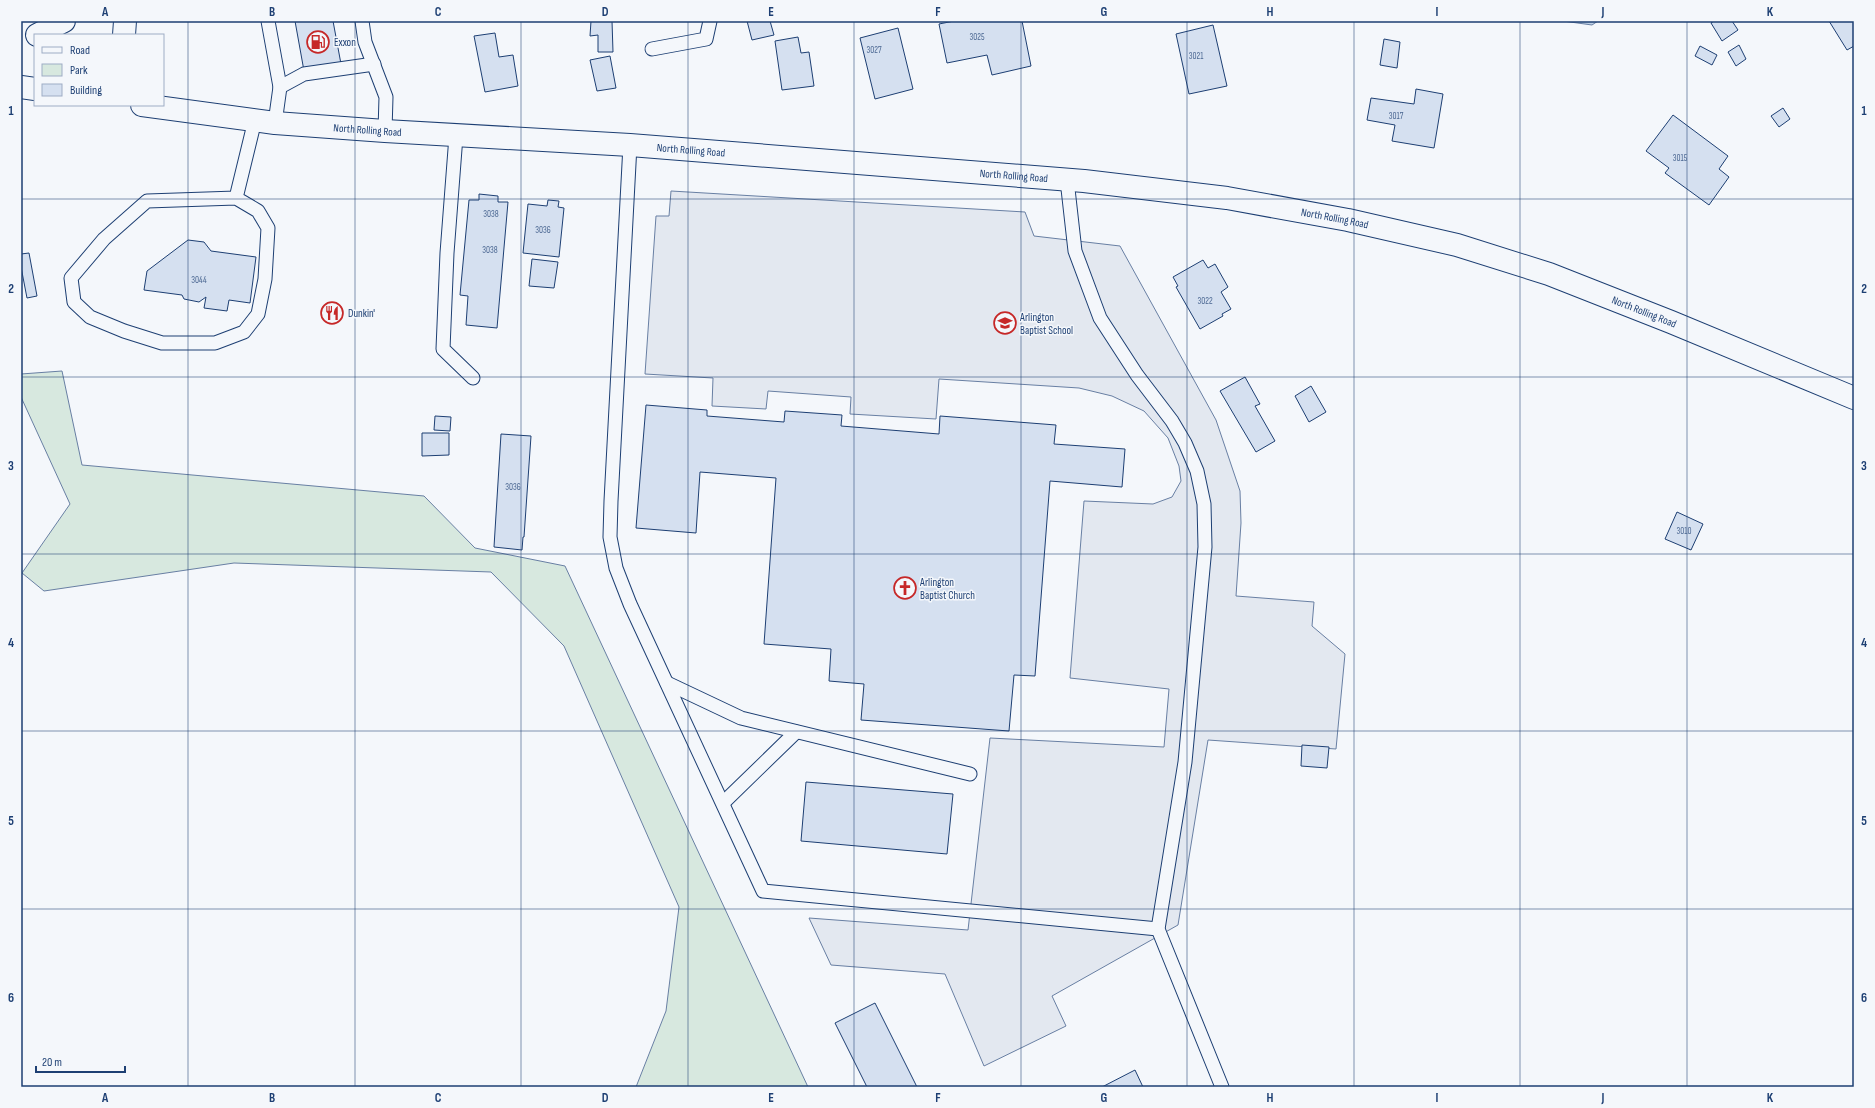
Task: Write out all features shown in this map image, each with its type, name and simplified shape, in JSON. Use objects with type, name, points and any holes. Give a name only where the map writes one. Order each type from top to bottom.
[{"type":"main road","points":[[40,34],[64,21]]},
{"type":"main road","points":[[124,34],[125,21]]},
{"type":"main road","points":[[21,44],[34,37]]},
{"type":"main road","points":[[21,87],[34,89]]},
{"type":"main road","name":"North Rolling Road","points":[[154,106],[265,122],[456,136],[630,145],[1067,180],[1227,198],[1348,220],[1457,245],[1571,282],[1854,398]]},
{"type":"lane","points":[[236,198],[280,86],[268,21]]},
{"type":"lane","points":[[362,21],[365,42],[386,97],[385,131]]},
{"type":"lane","points":[[652,49],[706,39],[710,21]]},
{"type":"lane","points":[[280,86],[304,74],[374,64]]},
{"type":"lane","points":[[456,136],[447,253],[443,349],[473,378]]},
{"type":"lane","points":[[630,145],[610,537],[616,568],[667,683],[763,891],[1158,929]]},
{"type":"lane","points":[[1067,180],[1075,251],[1100,318],[1136,375],[1172,421],[1186,443],[1197,471],[1204,504],[1206,547],[1185,762],[1158,929],[1222,1087]]},
{"type":"lane","points":[[236,198],[258,210],[268,228],[265,279],[258,314],[244,332],[215,342],[162,343],[124,331],[90,317],[74,302],[72,278],[104,238],[147,201],[236,198]]},
{"type":"lane","points":[[667,683],[741,718],[970,774]]},
{"type":"lane","points":[[723,803],[796,732]]},
{"type":"green space","points":[[62,371],[82,465],[424,496],[475,548],[565,566],[808,1087],[636,1087],[666,1011],[679,907],[564,646],[491,572],[234,563],[44,591],[22,573],[70,504],[21,397],[21,374]]},
{"type":"shaded area","points":[[671,191],[1025,212],[1034,236],[1120,246],[1216,420],[1240,491],[1241,523],[1236,596],[1314,602],[1312,626],[1345,654],[1336,749],[1208,740],[1178,925],[1052,996],[1066,1026],[984,1066],[945,974],[831,965],[809,918],[968,930],[990,738],[1164,747],[1169,689],[1070,678],[1084,501],[1153,504],[1172,497],[1181,481],[1179,466],[1168,438],[1144,411],[1112,396],[1079,388],[939,379],[936,419],[850,414],[851,397],[768,391],[766,409],[712,406],[713,378],[645,374],[656,216],[669,216]]},
{"type":"water","points":[[1563,21],[1598,21],[1592,25]]},
{"type":"building","name":"Exxon","points":[[295,21],[333,21],[341,64],[304,71]]},
{"type":"building","points":[[591,21],[612,21],[613,52],[598,52],[598,35],[590,36]]},
{"type":"building","points":[[747,21],[770,21],[774,35],[752,40]]},
{"type":"building","points":[[954,21],[1022,21],[1031,66],[992,75],[987,55],[947,63],[939,24]]},
{"type":"building","points":[[1714,21],[1732,21],[1738,30],[1722,41],[1711,23]]},
{"type":"building","points":[[1829,21],[1854,21],[1854,46],[1847,50]]},
{"type":"building","points":[[1213,25],[1227,86],[1189,94],[1176,34]]},
{"type":"building","points":[[898,28],[913,89],[875,99],[860,38]]},
{"type":"building","points":[[495,33],[499,57],[513,55],[518,86],[485,92],[474,36]]},
{"type":"building","points":[[798,37],[801,53],[809,52],[814,86],[782,90],[775,41]]},
{"type":"building","points":[[1384,39],[1400,42],[1397,68],[1380,65]]},
{"type":"building","points":[[1739,45],[1746,59],[1736,66],[1728,52]]},
{"type":"building","points":[[1700,46],[1717,55],[1712,65],[1695,56]]},
{"type":"building","points":[[610,56],[616,88],[597,91],[590,60]]},
{"type":"building","points":[[1416,89],[1443,94],[1434,148],[1392,141],[1395,125],[1367,120],[1371,98],[1414,104]]},
{"type":"building","points":[[1783,108],[1790,119],[1779,127],[1771,116]]},
{"type":"building","points":[[1673,115],[1728,156],[1719,169],[1729,177],[1709,205],[1665,173],[1669,168],[1646,151]]},
{"type":"building","points":[[479,194],[498,196],[498,202],[508,202],[497,328],[466,325],[468,296],[460,295],[469,200],[479,200]]},
{"type":"building","points":[[548,200],[559,201],[558,207],[564,208],[559,257],[523,253],[528,204],[547,206]]},
{"type":"building","points":[[188,240],[204,242],[211,251],[256,257],[250,303],[229,300],[227,311],[204,308],[206,297],[199,302],[184,299],[182,295],[144,290],[147,271]]},
{"type":"building","points":[[29,253],[37,296],[27,298],[21,267],[21,254]]},
{"type":"building","points":[[532,259],[558,262],[554,288],[529,286]]},
{"type":"building","points":[[1203,260],[1208,268],[1215,264],[1228,287],[1221,292],[1231,309],[1222,314],[1223,316],[1200,329],[1176,287],[1178,286],[1173,277]]},
{"type":"building","points":[[1245,377],[1260,404],[1255,406],[1275,441],[1256,452],[1220,391]]},
{"type":"building","points":[[1311,386],[1326,412],[1309,422],[1295,396]]},
{"type":"building","name":"Arlington Baptist Church","points":[[646,405],[707,410],[707,416],[784,422],[785,411],[842,415],[841,426],[939,434],[940,416],[1056,425],[1054,444],[1125,449],[1122,487],[1050,481],[1035,676],[1014,675],[1009,731],[861,720],[864,684],[829,681],[831,649],[764,644],[776,478],[700,472],[696,533],[636,528]]},
{"type":"building","points":[[435,416],[451,417],[450,431],[434,430]]},
{"type":"building","points":[[422,433],[449,433],[449,455],[422,456]]},
{"type":"building","points":[[501,434],[531,436],[522,550],[494,547]]},
{"type":"building","points":[[1677,512],[1703,524],[1691,550],[1665,539]]},
{"type":"building","points":[[1302,745],[1329,747],[1327,768],[1301,766]]},
{"type":"building","points":[[806,782],[953,794],[947,854],[801,841]]},
{"type":"building","points":[[875,1003],[917,1087],[867,1087],[835,1023]]},
{"type":"building","points":[[1135,1070],[1143,1087],[1102,1087]]},
{"type":"place","name":"Exxon","points":[[318,42]]},
{"type":"place","name":"Dunkin'","points":[[332,313]]},
{"type":"place","name":"Arlington Baptist School","points":[[1005,323]]},
{"type":"place","name":"Arlington Baptist Church","points":[[905,588]]}]
